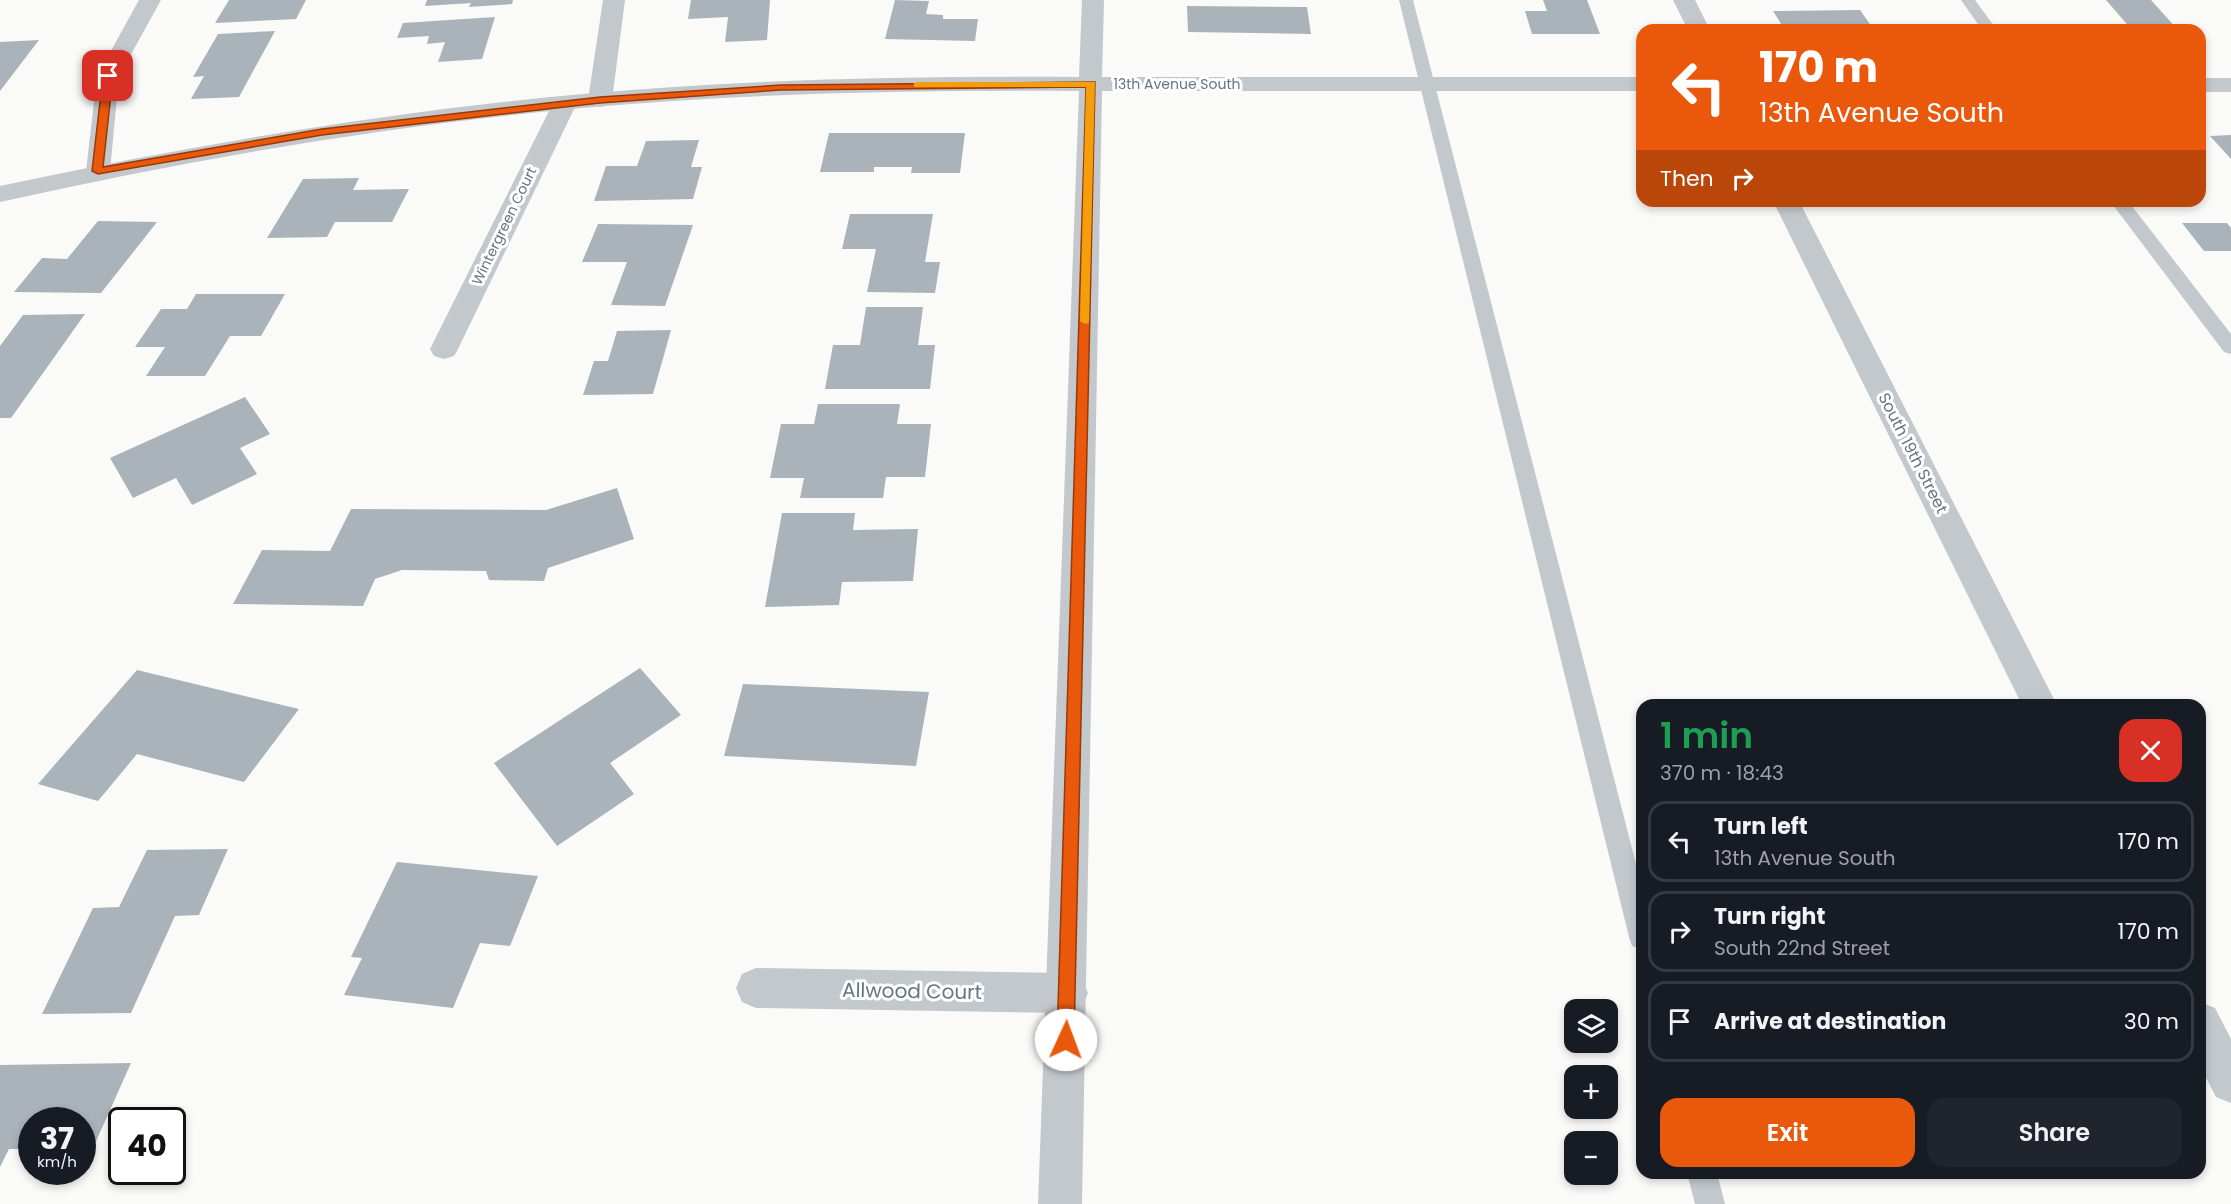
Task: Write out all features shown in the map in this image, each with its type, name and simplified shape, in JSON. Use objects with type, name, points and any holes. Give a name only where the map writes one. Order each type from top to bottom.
[{"type":"street","points":[[98,171],[108,76],[150,0]]},
{"type":"street","points":[[600,100],[614,0]]},
{"type":"street","points":[[1060,1204],[1068,993],[1093,0]]},
{"type":"street","points":[[1684,0],[1696,24]]},
{"type":"street","name":"13th Avenue South","points":[[0,194],[98,171],[322,132],[600,100],[781,88],[1091,84],[1636,84]]},
{"type":"street","points":[[2206,84],[2231,84]]},
{"type":"street","name":"Wintergreen Court","points":[[444,349],[565,103]]},
{"type":"street","name":"South 19th Street","points":[[1789,207],[2037,699]]},
{"type":"street","name":"Allwood Court","points":[[756,988],[1068,993]]},
{"type":"street","points":[[2206,1034],[2231,1082]]},
{"type":"lane","points":[[1406,0],[1636,913]]},
{"type":"lane","points":[[1968,0],[1986,24]]},
{"type":"lane","points":[[2124,207],[2231,348]]},
{"type":"lane","points":[[1704,1179],[1710,1204]]},
{"type":"building","points":[[229,0],[306,0],[296,19],[215,23]]},
{"type":"building","points":[[427,0],[513,0],[512,4],[469,7],[471,3],[425,6]]},
{"type":"building","points":[[691,0],[770,0],[767,40],[725,42],[728,17],[688,19]]},
{"type":"building","points":[[895,0],[929,1],[926,14],[943,15],[943,19],[978,19],[975,41],[885,39]]},
{"type":"building","points":[[1543,0],[1587,0],[1600,34],[1532,34],[1525,11],[1547,11]]},
{"type":"building","points":[[2106,0],[2151,0],[2173,24],[2127,24]]},
{"type":"building","points":[[1187,6],[1307,7],[1311,34],[1188,32]]},
{"type":"building","points":[[1860,10],[1870,24],[1781,24],[1773,11]]},
{"type":"building","points":[[495,17],[482,59],[438,62],[445,42],[427,44],[429,36],[397,38],[403,23]]},
{"type":"building","points":[[275,31],[239,97],[191,99],[204,76],[193,77],[218,34]]},
{"type":"building","points":[[39,40],[0,91],[0,42]]},
{"type":"building","points":[[829,133],[965,133],[960,173],[911,173],[912,167],[874,167],[874,172],[820,172]]},
{"type":"building","points":[[2231,135],[2231,159],[2210,136]]},
{"type":"building","points":[[699,140],[691,167],[702,167],[693,199],[594,201],[606,166],[637,166],[646,141]]},
{"type":"building","points":[[359,178],[353,190],[409,189],[392,222],[335,222],[327,237],[267,238],[303,179]]},
{"type":"building","points":[[850,214],[933,214],[925,262],[940,262],[935,293],[867,292],[876,249],[842,249]]},
{"type":"building","points":[[98,221],[157,222],[101,293],[14,292],[42,258],[67,259]]},
{"type":"building","points":[[2182,223],[2227,223],[2231,228],[2231,251],[2204,251]]},
{"type":"building","points":[[598,224],[693,225],[665,306],[611,305],[627,262],[582,262]]},
{"type":"building","points":[[196,294],[285,294],[261,336],[230,336],[205,376],[146,376],[165,347],[135,347],[161,309],[187,309]]},
{"type":"building","points":[[866,307],[923,307],[918,345],[935,345],[930,389],[825,389],[833,345],[860,345]]},
{"type":"building","points":[[85,314],[11,418],[0,418],[0,346],[23,315]]},
{"type":"building","points":[[671,330],[653,394],[583,395],[594,361],[608,361],[617,331]]},
{"type":"building","points":[[245,397],[270,434],[240,448],[257,474],[192,505],[176,478],[133,498],[110,458]]},
{"type":"building","points":[[818,404],[900,404],[897,424],[931,424],[925,477],[886,477],[883,498],[800,498],[804,478],[770,478],[781,424],[814,424]]},
{"type":"building","points":[[617,488],[634,539],[548,568],[544,581],[489,580],[486,571],[402,570],[375,579],[363,606],[233,604],[262,550],[330,551],[351,509],[546,510]]},
{"type":"building","points":[[782,513],[855,513],[853,530],[918,529],[913,581],[842,582],[839,605],[765,607]]},
{"type":"building","points":[[640,668],[681,715],[610,763],[634,794],[557,846],[494,763]]},
{"type":"building","points":[[137,670],[299,709],[244,782],[137,754],[98,801],[38,784]]},
{"type":"building","points":[[743,684],[929,692],[916,766],[724,756]]},
{"type":"building","points":[[228,849],[199,915],[175,916],[131,1013],[42,1014],[93,908],[119,907],[147,850]]},
{"type":"building","points":[[397,862],[538,876],[510,946],[480,943],[453,1008],[344,995],[362,958],[351,957]]},
{"type":"building","points":[[131,1063],[111,1107],[108,1107],[108,1114],[96,1141],[96,1107],[18,1107],[18,1149],[9,1149],[0,1167],[0,1065]]},
{"type":"slow traffic","points":[[918,85],[1091,84],[1085,321]]},
{"type":"route","points":[[108,76],[98,171],[322,132],[565,103],[678,93],[877,85],[1091,84],[1066,1040]]}]
